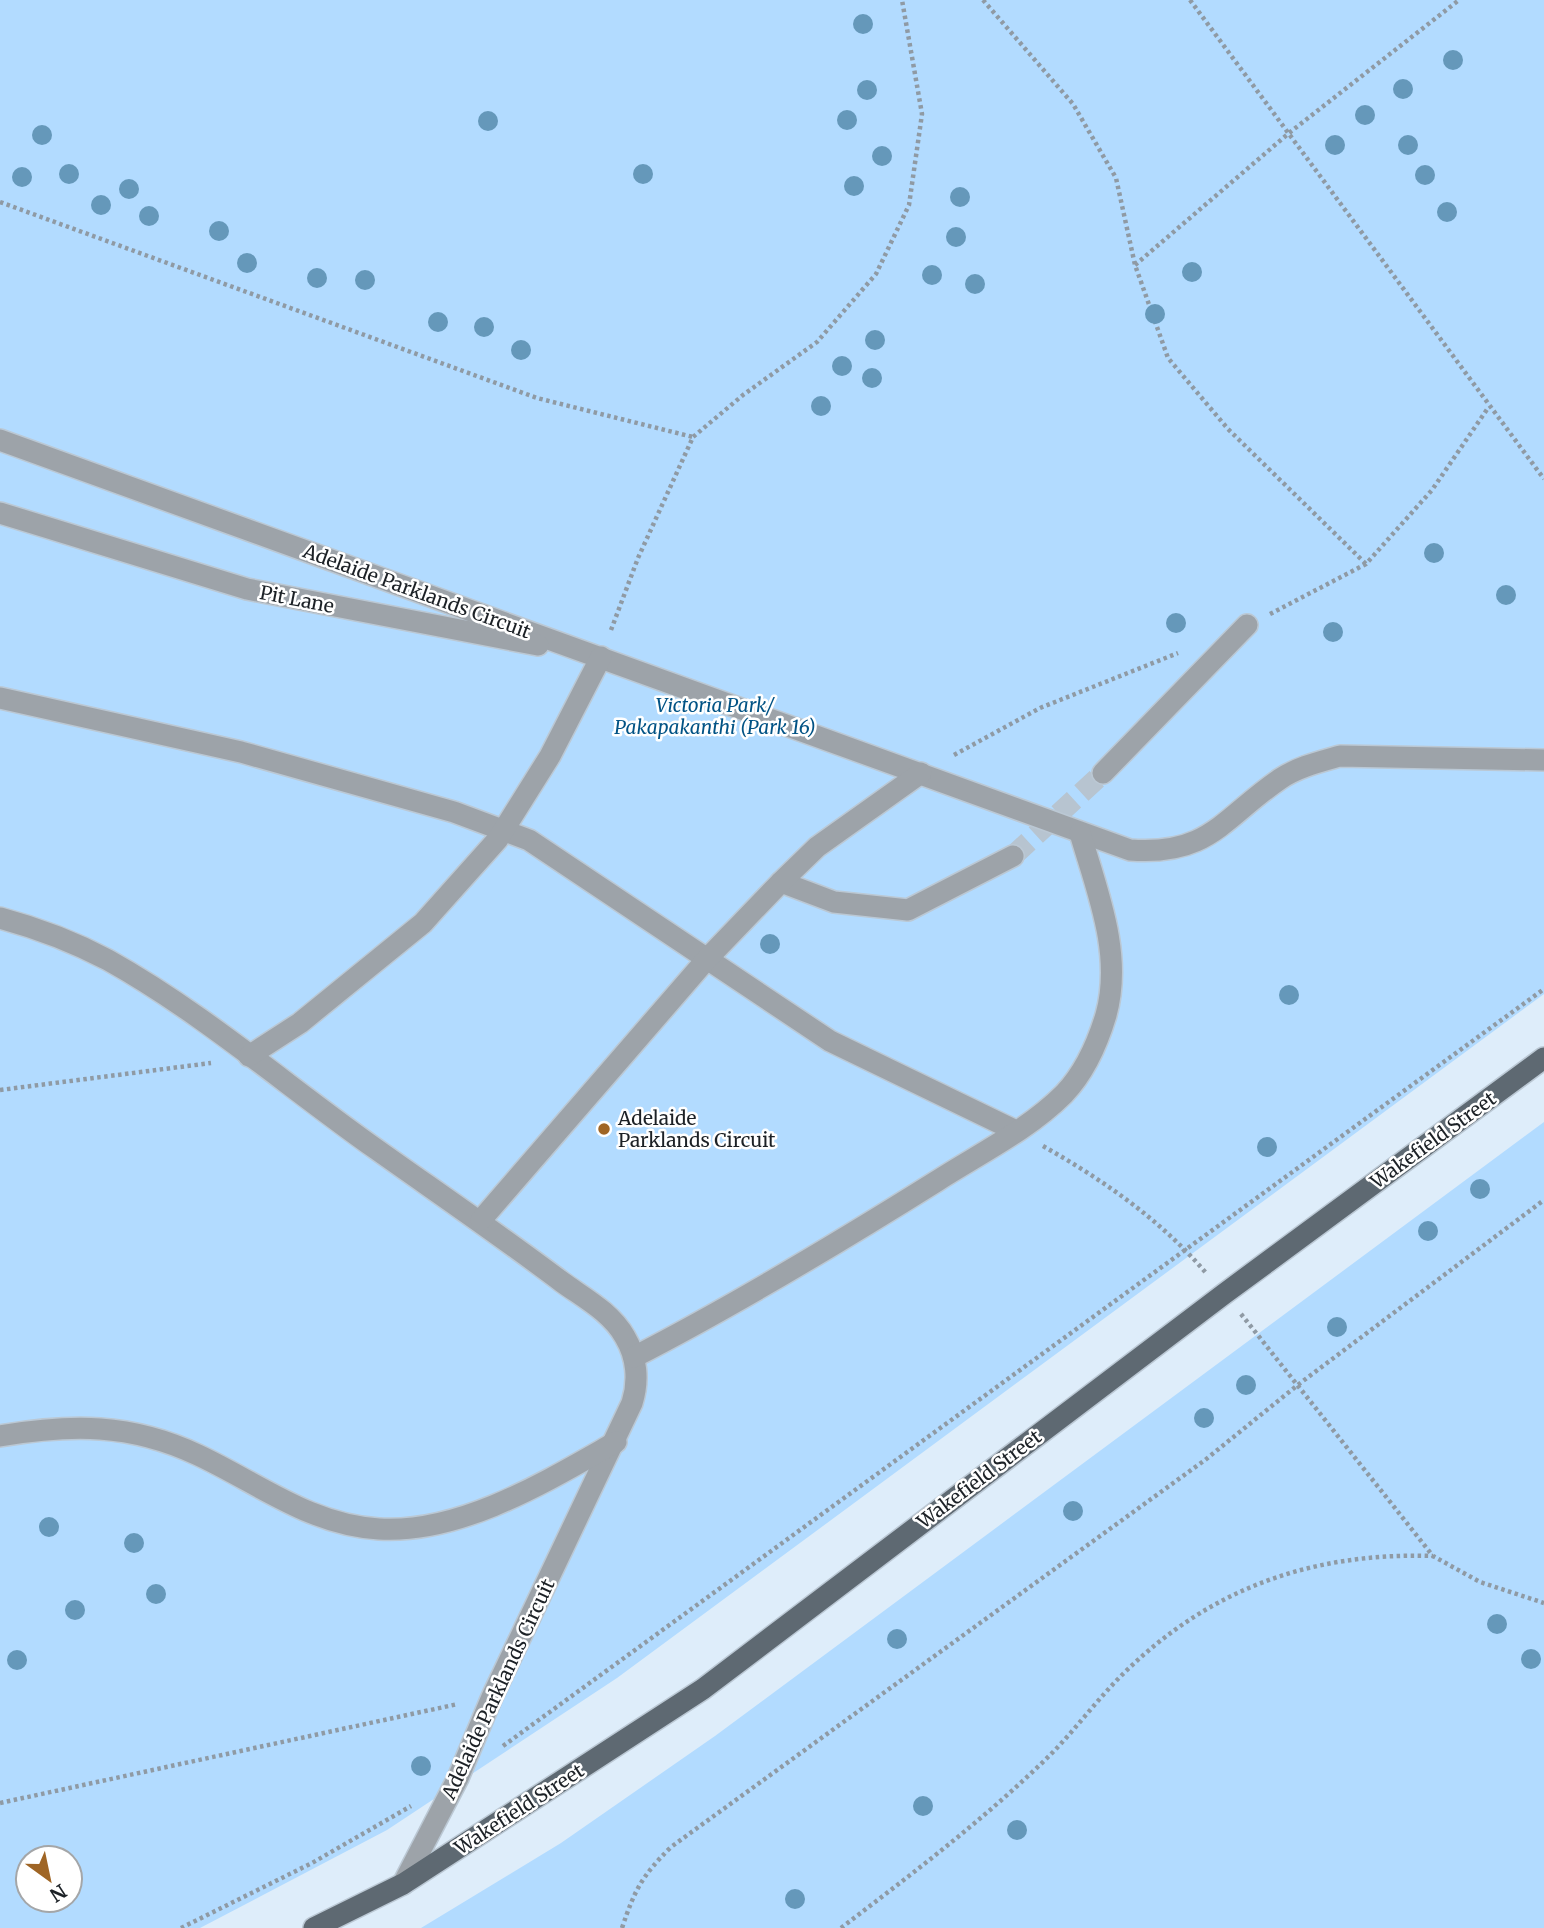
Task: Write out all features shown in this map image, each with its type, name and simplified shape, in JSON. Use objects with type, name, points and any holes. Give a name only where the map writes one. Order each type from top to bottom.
[{"type":"main road","name":"Wakefield Street","points":[[314,1928],[403,1884],[703,1689],[1224,1294],[1544,1058]]},
{"type":"lane","name":"Adelaide Parklands Circuit","points":[[0,440],[1130,850],[1158,852],[1185,847],[1223,827],[1280,778],[1307,764],[1340,756],[1544,760]]},
{"type":"lane","name":"Pit Lane","points":[[0,513],[247,589],[601,657]]},
{"type":"lane","points":[[1103,773],[1247,625]]},
{"type":"lane","points":[[249,1056],[300,1023],[423,923],[503,831],[550,756],[601,657]]},
{"type":"lane","points":[[0,698],[241,752],[454,812],[529,841],[830,1041],[1016,1131]]},
{"type":"lane","points":[[481,1220],[706,960],[781,882],[817,847],[920,773]]},
{"type":"lane","points":[[634,1357],[685,1331],[878,1217],[1016,1131],[1062,1096],[1090,1058],[1106,1013],[1112,970],[1110,946],[1080,834]]},
{"type":"lane","points":[[781,882],[834,902],[908,911],[1013,856]]},
{"type":"lane","name":"Adelaide Parklands Circuit","points":[[0,918],[39,929],[107,960],[173,1002],[481,1220],[603,1311],[625,1337],[634,1357],[637,1388],[616,1442],[492,1697],[458,1778],[403,1884]]},
{"type":"lane","points":[[0,1436],[53,1427],[86,1426],[154,1438],[197,1455],[290,1506],[353,1526],[380,1530],[434,1523],[500,1503],[546,1482],[616,1442]]},
{"type":"path","points":[[601,657],[638,558],[693,437],[743,395],[817,342],[876,274],[893,240],[909,205],[922,114],[902,0]]},
{"type":"path","points":[[983,0],[1073,104],[1116,178],[1135,265],[1168,358],[1228,429],[1366,564]]},
{"type":"path","points":[[1190,0],[1488,408],[1544,479]]},
{"type":"path","points":[[1135,265],[1289,133],[1458,0]]},
{"type":"path","points":[[0,202],[537,398],[693,437]]},
{"type":"path","points":[[458,1778],[1544,989]]},
{"type":"path","points":[[0,1090],[138,1074],[249,1056]]},
{"type":"path","points":[[1016,1131],[1080,1167],[1153,1219],[1186,1249]]},
{"type":"path","points":[[622,1928],[630,1902],[643,1875],[671,1847],[1205,1460],[1299,1384],[1544,1200]]},
{"type":"path","points":[[1299,1384],[1433,1556],[1480,1582],[1544,1603]]},
{"type":"path","points":[[841,1928],[984,1816],[1047,1758],[1122,1674],[1162,1637],[1195,1615],[1242,1589],[1308,1566],[1403,1555],[1433,1556]]},
{"type":"path","points":[[0,1803],[492,1697]]},
{"type":"path","points":[[181,1928],[312,1863],[413,1805]]},
{"type":"green space","name":"Victoria Park/ Pakapakanthi (Park 16)","points":[[0,0],[1544,0],[1544,994],[617,1678],[387,1830],[200,1928],[0,1928]]},
{"type":"green space","points":[[1544,1122],[1544,1928],[421,1928],[561,1843],[715,1736]]},
{"type":"tunnel","points":[[1013,856],[1103,773]]},
{"type":"place","name":"Adelaide Parklands Circuit","points":[[604,1129]]}]
